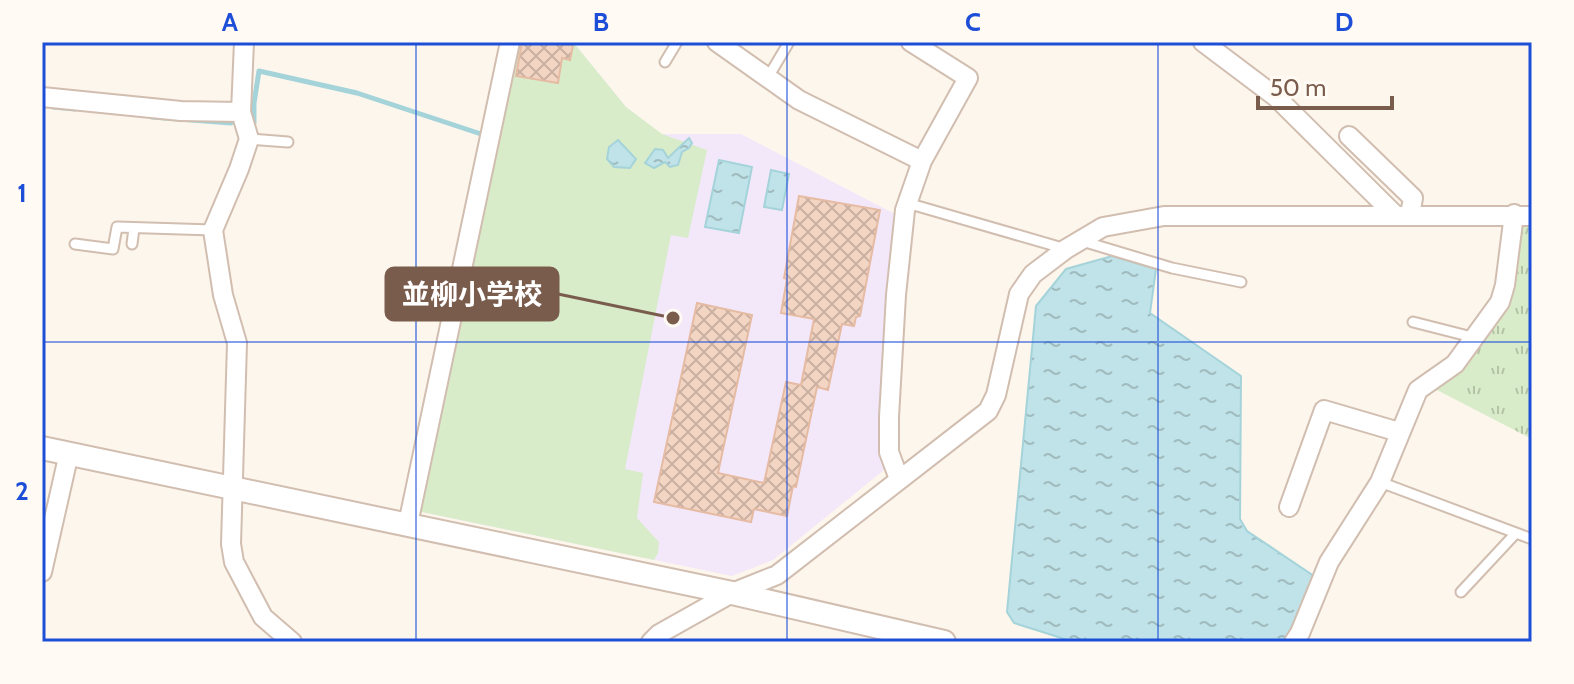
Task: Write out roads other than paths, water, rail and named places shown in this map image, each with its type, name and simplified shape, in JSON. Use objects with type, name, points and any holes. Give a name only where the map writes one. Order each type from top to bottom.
[{"type":"street","points":[[244,42],[241,112],[249,139],[213,230],[223,295],[237,343],[231,544],[234,562],[263,617],[292,642]]},
{"type":"street","points":[[408,524],[510,42]]},
{"type":"street","points":[[717,42],[799,100],[922,161]]},
{"type":"street","points":[[899,479],[889,452],[889,417],[896,295],[907,203],[922,161],[968,78],[911,42]]},
{"type":"street","points":[[1203,42],[1276,97],[1402,215]]},
{"type":"street","points":[[42,97],[181,111],[241,112]]},
{"type":"street","points":[[1349,136],[1413,198],[1402,215]]},
{"type":"street","points":[[651,642],[659,634],[732,593],[777,575],[988,411],[996,395],[1019,294],[1033,274],[1103,227],[1164,216],[1523,215],[1500,302],[1455,364],[1418,390],[1380,482],[1329,562],[1294,642]]},
{"type":"street","points":[[1289,507],[1324,410],[1399,432]]},
{"type":"street","points":[[42,448],[732,593],[898,636],[944,642]]},
{"type":"street","points":[[42,572],[69,453]]},
{"type":"lane","points":[[665,62],[677,42]]},
{"type":"lane","points":[[767,79],[789,42]]},
{"type":"lane","points":[[249,139],[288,142]]},
{"type":"lane","points":[[907,203],[1073,245],[1241,282]]},
{"type":"lane","points":[[75,244],[113,249],[117,227],[213,230]]},
{"type":"lane","points":[[132,244],[134,228]]},
{"type":"lane","points":[[1413,322],[1476,338]]},
{"type":"lane","points":[[1380,482],[1532,539]]},
{"type":"lane","points":[[1461,592],[1516,533]]},
{"type":"water","points":[[689,138],[692,143],[682,152],[678,165],[670,167],[665,162],[654,168],[645,163],[655,149],[663,150],[668,158]]},
{"type":"water","points":[[618,140],[636,159],[630,168],[614,167],[607,159],[609,147]]},
{"type":"water","points":[[719,160],[752,167],[739,233],[705,227]]},
{"type":"water","points":[[771,170],[789,174],[782,210],[764,207]]},
{"type":"water","points":[[1112,256],[1156,269],[1150,313],[1241,376],[1240,519],[1247,531],[1317,578],[1286,642],[1074,642],[1014,623],[1007,612],[1036,306],[1066,269]]},
{"type":"waterway","points":[[254,123],[259,71],[357,93],[481,134]]},
{"type":"waterway","points":[[53,107],[75,109]]},
{"type":"waterway","points":[[152,117],[231,123]]},
{"type":"place","name":"並柳小学校","points":[[673,318]]}]
